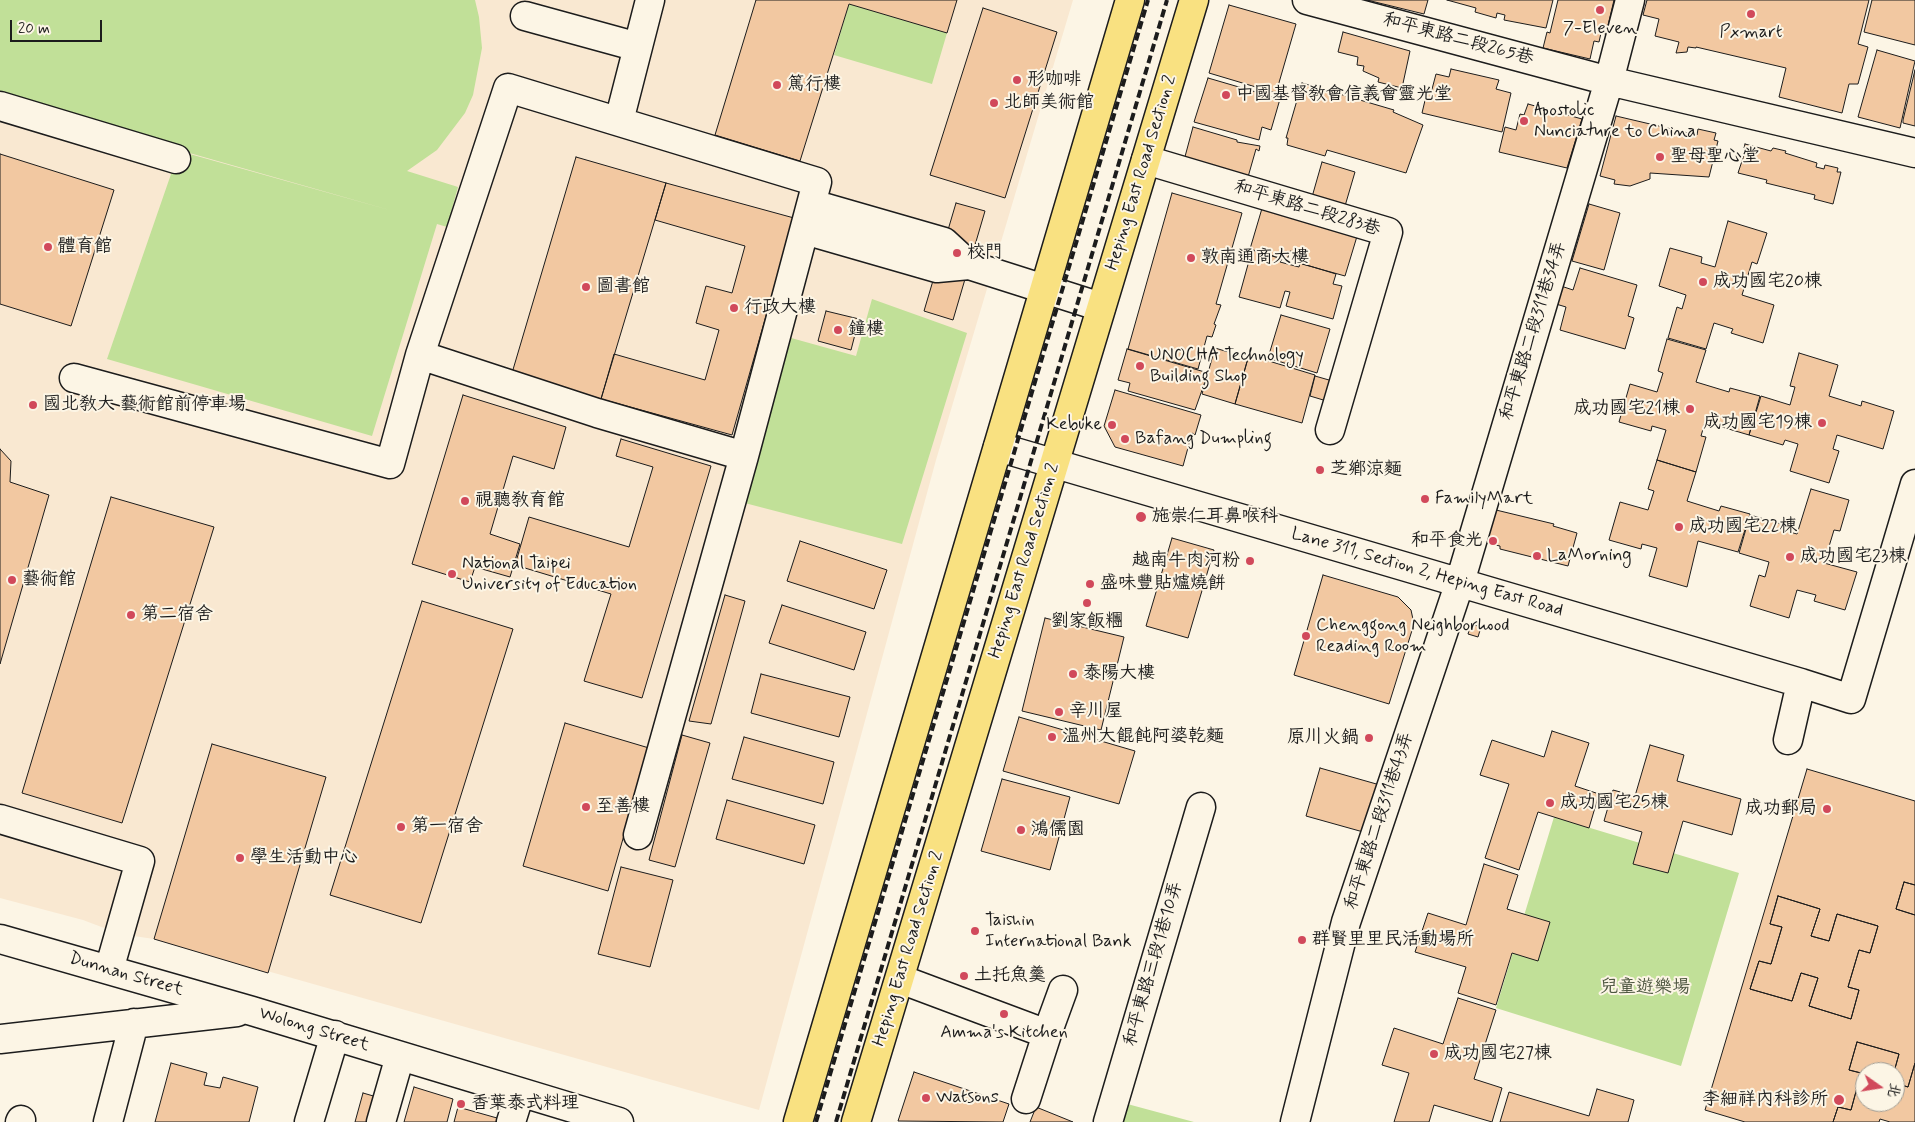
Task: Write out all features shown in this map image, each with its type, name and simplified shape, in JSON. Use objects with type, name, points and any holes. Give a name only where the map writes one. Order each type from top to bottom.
[{"type":"main road","points":[[798,1122],[1130,0]]},
{"type":"main road","name":"Heping East Road Section 2","points":[[856,1122],[1194,0]]},
{"type":"street","points":[[606,125],[638,47],[650,0]]},
{"type":"street","name":"和平東路二段265巷","points":[[1307,0],[1609,81],[1915,153]]},
{"type":"street","name":"和平東路二段311巷34弄","points":[[1460,582],[1609,81],[1630,0]]},
{"type":"street","points":[[526,16],[638,47]]},
{"type":"street","points":[[74,378],[390,464],[420,355],[508,88],[606,125],[723,154],[817,182],[744,456],[638,835]]},
{"type":"street","points":[[0,106],[176,159]]},
{"type":"street","name":"和平東路二段283巷","points":[[1146,160],[1388,232],[1330,430]]},
{"type":"street","points":[[812,204],[944,242],[969,265]]},
{"type":"street","points":[[805,230],[936,268],[969,265],[1101,307]]},
{"type":"street","points":[[420,355],[597,413],[656,428],[744,456]]},
{"type":"street","points":[[551,388],[640,415],[656,428]]},
{"type":"street","name":"Lane 311, Section 2, Heping East Road","points":[[998,447],[1851,699],[1915,484]]},
{"type":"street","name":"和平東路二段311巷43弄","points":[[1295,1122],[1346,922],[1460,582]]},
{"type":"street","points":[[1788,740],[1801,683]]},
{"type":"street","name":"和平東路三段1巷10弄","points":[[1108,1122],[1200,807]]},
{"type":"street","points":[[0,819],[140,861],[109,970]]},
{"type":"street","name":"Dunnan Street","points":[[0,939],[252,1010]]},
{"type":"street","points":[[900,979],[1047,1034]]},
{"type":"street","points":[[1026,1099],[1063,990]]},
{"type":"street","name":"Wolong Street","points":[[0,1039],[252,1010],[619,1122]]},
{"type":"street","points":[[108,1122],[134,1023]]},
{"type":"street","points":[[309,1122],[335,1035]]},
{"type":"street","points":[[381,1122],[400,1056]]},
{"type":"street","points":[[511,1122],[520,1093]]},
{"type":"shaded area","name":"National Taipei University of Education","points":[[0,0],[1073,0],[936,460],[759,1110],[154,939],[120,934],[83,920],[0,898]]},
{"type":"green space","points":[[0,0],[475,0],[479,17],[482,48],[473,95],[465,113],[437,150],[407,171],[458,187],[447,227],[437,224],[372,436],[107,359],[179,151],[393,211],[0,99]]},
{"type":"green space","points":[[849,4],[947,33],[932,84],[834,55]]},
{"type":"green space","points":[[872,299],[967,333],[902,544],[737,501],[784,336],[856,356]]},
{"type":"green space","name":"兒童遊樂場","points":[[1554,817],[1739,873],[1681,1066],[1496,1008]]},
{"type":"green space","points":[[1120,1102],[1194,1122],[1115,1122]]},
{"type":"building","name":"篤行樓","points":[[756,0],[957,0],[947,33],[849,4],[800,161],[715,135]]},
{"type":"building","points":[[1367,0],[1428,0],[1424,14]]},
{"type":"building","points":[[1447,0],[1553,0],[1546,28],[1504,20],[1505,15],[1497,13],[1496,18],[1475,12],[1476,8]]},
{"type":"building","points":[[1558,0],[1614,0],[1606,34],[1601,33],[1599,42],[1594,41],[1590,59],[1543,48],[1547,32],[1550,33]]},
{"type":"building","points":[[1647,0],[1869,0],[1858,44],[1868,47],[1858,84],[1849,84],[1842,113],[1779,97],[1786,68],[1696,47],[1688,47],[1687,52],[1676,53],[1679,42],[1655,36],[1659,19],[1643,15]]},
{"type":"building","points":[[1872,0],[1915,0],[1915,45],[1864,32]]},
{"type":"building","points":[[1229,5],[1296,24],[1276,93],[1209,73]]},
{"type":"building","name":"北師美術館","points":[[983,8],[1057,32],[1005,198],[930,175]]},
{"type":"building","points":[[1343,32],[1410,51],[1402,88],[1378,82],[1379,78],[1363,71],[1364,66],[1357,65],[1358,57],[1338,52]]},
{"type":"building","points":[[1877,50],[1915,61],[1900,128],[1858,117]]},
{"type":"building","points":[[1451,69],[1499,80],[1496,89],[1511,93],[1502,132],[1422,113],[1427,92],[1431,93],[1436,74],[1449,77]]},
{"type":"building","points":[[1915,70],[1915,126],[1903,123],[1903,120]]},
{"type":"building","points":[[1208,78],[1280,99],[1271,130],[1262,127],[1259,140],[1194,122]]},
{"type":"building","points":[[1302,83],[1394,110],[1393,112],[1423,125],[1406,173],[1327,150],[1325,156],[1287,145],[1288,138],[1286,138]]},
{"type":"building","points":[[1528,104],[1582,119],[1567,168],[1499,152],[1505,127],[1516,130],[1520,114],[1524,115]]},
{"type":"building","name":"聖母聖心堂","points":[[1616,116],[1697,135],[1698,129],[1716,133],[1714,140],[1718,141],[1709,177],[1650,173],[1650,179],[1630,186],[1614,184],[1615,180],[1600,176]]},
{"type":"building","points":[[1193,127],[1237,140],[1237,142],[1260,146],[1259,151],[1256,149],[1248,177],[1183,164]]},
{"type":"building","points":[[1745,144],[1771,151],[1773,148],[1786,151],[1785,153],[1817,163],[1816,167],[1824,169],[1825,165],[1838,168],[1837,172],[1841,172],[1833,204],[1814,199],[1815,195],[1766,183],[1767,180],[1738,173],[1746,149],[1744,148]]},
{"type":"building","name":"體育館","points":[[0,154],[114,190],[71,326],[0,304]]},
{"type":"building","name":"圖書館","points":[[576,157],[666,183],[601,399],[512,373]]},
{"type":"building","points":[[1322,162],[1355,172],[1345,206],[1312,197]]},
{"type":"building","name":"行政大樓","points":[[666,183],[794,218],[732,435],[601,399],[614,354],[705,380],[719,330],[696,323],[706,286],[732,293],[745,246],[655,220]]},
{"type":"building","name":"敦南通商大樓","points":[[1172,193],[1242,213],[1216,304],[1221,305],[1214,324],[1216,325],[1212,337],[1207,336],[1198,369],[1128,349]]},
{"type":"building","name":"校門","points":[[956,203],[985,211],[953,320],[924,311]]},
{"type":"building","points":[[1589,204],[1620,213],[1604,270],[1572,261]]},
{"type":"building","points":[[1263,205],[1358,233],[1345,276],[1302,264],[1305,255],[1290,251],[1287,260],[1250,249]]},
{"type":"building","name":"成功國宅20棟","points":[[1728,221],[1767,233],[1757,264],[1752,262],[1742,295],[1774,305],[1763,343],[1731,333],[1733,329],[1714,323],[1706,349],[1668,338],[1677,307],[1682,309],[1686,295],[1659,286],[1670,248],[1702,257],[1701,263],[1715,267]]},
{"type":"building","points":[[1252,250],[1282,259],[1280,262],[1299,267],[1300,263],[1336,274],[1333,284],[1342,286],[1333,319],[1286,306],[1290,292],[1285,291],[1280,308],[1239,297]]},
{"type":"building","points":[[1580,268],[1637,285],[1628,316],[1634,318],[1625,349],[1560,330],[1566,307],[1556,304],[1561,286],[1573,290]]},
{"type":"building","name":"鐘樓","points":[[826,311],[859,319],[851,350],[818,341]]},
{"type":"building","points":[[1281,315],[1330,329],[1317,373],[1268,358]]},
{"type":"building","name":"成功國宅21棟","points":[[1667,339],[1706,350],[1696,382],[1729,392],[1730,388],[1760,396],[1749,435],[1705,422],[1701,436],[1706,437],[1696,472],[1657,460],[1666,430],[1652,426],[1651,431],[1619,422],[1630,384],[1657,392],[1663,373],[1658,371]]},
{"type":"building","points":[[1215,348],[1248,358],[1235,404],[1202,394]]},
{"type":"building","points":[[1127,349],[1208,373],[1195,410],[1128,391],[1130,383],[1118,380]]},
{"type":"building","name":"成功國宅19棟","points":[[1799,353],[1838,365],[1829,396],[1861,406],[1862,401],[1894,411],[1883,449],[1837,435],[1833,449],[1839,451],[1829,483],[1790,471],[1798,444],[1785,440],[1783,445],[1749,435],[1761,396],[1790,405],[1795,387],[1790,386]]},
{"type":"building","points":[[1249,355],[1315,375],[1302,423],[1235,404]]},
{"type":"building","points":[[1315,376],[1336,382],[1330,402],[1310,396]]},
{"type":"building","points":[[1115,390],[1201,415],[1195,435],[1192,433],[1183,466],[1115,447],[1104,426]]},
{"type":"building","name":"視聽教育館","points":[[463,395],[566,427],[554,469],[513,456],[490,534],[520,544],[510,577],[475,567],[470,582],[412,564]]},
{"type":"building","points":[[621,439],[711,466],[642,698],[584,681],[611,594],[515,565],[529,517],[629,547],[653,467],[616,456]]},
{"type":"building","name":"藝術館","points":[[0,449],[11,461],[10,482],[49,495],[0,664]]},
{"type":"building","name":"成功國宅22棟","points":[[1657,460],[1696,472],[1687,501],[1719,511],[1721,506],[1750,514],[1738,552],[1698,541],[1687,587],[1649,576],[1657,548],[1642,544],[1641,549],[1609,540],[1620,502],[1648,510],[1654,491],[1648,489]]},
{"type":"building","name":"成功國宅23棟","points":[[1811,489],[1849,500],[1840,531],[1834,530],[1824,563],[1857,572],[1845,610],[1814,601],[1816,595],[1797,590],[1789,618],[1750,606],[1759,575],[1765,577],[1769,562],[1739,553],[1750,515],[1785,525],[1783,530],[1797,534]]},
{"type":"building","name":"第二宿舍","points":[[111,497],[214,527],[122,823],[22,793]]},
{"type":"building","points":[[1496,510],[1554,524],[1553,526],[1577,533],[1568,566],[1500,549],[1500,546],[1486,543]]},
{"type":"building","points":[[1172,538],[1214,550],[1188,638],[1146,626]]},
{"type":"building","points":[[800,541],[887,570],[874,609],[787,581]]},
{"type":"building","points":[[1323,575],[1398,597],[1411,610],[1414,624],[1389,704],[1294,675]]},
{"type":"building","points":[[725,595],[745,601],[711,724],[689,721]]},
{"type":"building","name":"第一宿舍","points":[[422,601],[513,629],[421,923],[330,895]]},
{"type":"building","points":[[782,605],[866,632],[854,670],[769,643]]},
{"type":"building","name":"泰陽大樓","points":[[1045,618],[1124,637],[1101,730],[1022,711]]},
{"type":"building","points":[[1471,624],[1481,627],[1478,637],[1468,634]]},
{"type":"building","points":[[761,674],[850,697],[839,737],[751,713]]},
{"type":"building","points":[[1019,717],[1135,751],[1119,804],[1003,771]]},
{"type":"building","name":"至善樓","points":[[565,723],[649,748],[608,891],[523,866]]},
{"type":"building","name":"成功國宅25棟","points":[[1552,731],[1589,743],[1575,786],[1599,794],[1589,828],[1538,812],[1519,870],[1485,858],[1509,784],[1480,775],[1492,740],[1544,757]]},
{"type":"building","points":[[682,735],[710,743],[675,867],[649,860]]},
{"type":"building","points":[[744,737],[834,762],[823,804],[732,779]]},
{"type":"building","name":"學生活動中心","points":[[212,744],[326,777],[268,973],[154,939]]},
{"type":"building","points":[[1650,745],[1684,755],[1677,781],[1741,799],[1732,835],[1683,821],[1668,873],[1633,864],[1642,832],[1604,821],[1613,790],[1635,796]]},
{"type":"building","points":[[1320,768],[1387,787],[1374,835],[1306,816]]},
{"type":"building","points":[[1807,769],[1915,801],[1915,885],[1904,882],[1896,909],[1915,915],[1915,1063],[1908,1087],[1905,1086],[1905,1062],[1897,1062],[1899,1054],[1857,1042],[1849,1070],[1855,1072],[1855,1095],[1851,1110],[1838,1107],[1833,1122],[1745,1122],[1705,1110]],"holes":[[[1778,896],[1820,909],[1811,936],[1829,941],[1837,914],[1878,926],[1870,953],[1859,950],[1848,987],[1859,990],[1851,1019],[1809,1006],[1818,978],[1801,973],[1792,1001],[1750,989],[1759,961],[1771,964],[1782,927],[1770,924]]]},
{"type":"building","points":[[1002,779],[1070,797],[1050,870],[981,851]]},
{"type":"building","points":[[727,800],[815,825],[804,864],[716,839]]},
{"type":"building","points":[[1484,864],[1518,875],[1507,909],[1550,922],[1538,961],[1512,953],[1496,1005],[1458,993],[1466,967],[1415,952],[1428,913],[1466,925]]},
{"type":"building","points":[[621,867],[673,880],[650,967],[598,954]]},
{"type":"building","points":[[1904,882],[1915,885],[1915,915],[1896,909]]},
{"type":"building","points":[[1778,896],[1820,909],[1811,936],[1829,941],[1837,914],[1878,926],[1870,953],[1859,950],[1848,987],[1859,990],[1851,1019],[1809,1006],[1818,978],[1801,973],[1792,1001],[1750,989],[1759,961],[1771,964],[1782,927],[1770,924]]},
{"type":"building","name":"成功國宅27棟","points":[[1458,998],[1496,1010],[1474,1079],[1502,1088],[1492,1122],[1434,1105],[1429,1122],[1394,1122],[1409,1073],[1382,1065],[1394,1028],[1443,1044]]},
{"type":"building","points":[[1857,1042],[1899,1054],[1897,1062],[1855,1062],[1855,1072],[1849,1070]]},
{"type":"building","points":[[171,1063],[207,1073],[204,1085],[220,1088],[223,1077],[258,1087],[249,1122],[155,1122]]},
{"type":"building","points":[[1915,1063],[1915,1122],[1890,1122],[1880,1119],[1879,1122],[1833,1122],[1838,1107],[1851,1110],[1855,1095],[1855,1112],[1905,1112],[1905,1086],[1908,1087]]},
{"type":"building","points":[[914,1072],[1009,1104],[1003,1122],[898,1121]]},
{"type":"building","points":[[414,1087],[453,1099],[447,1122],[404,1122]]},
{"type":"building","points":[[1597,1089],[1634,1100],[1628,1122],[1500,1122],[1509,1092],[1589,1116]]},
{"type":"building","points":[[363,1093],[394,1102],[389,1122],[355,1122]]},
{"type":"building","points":[[458,1107],[497,1118],[496,1122],[454,1122]]},
{"type":"building","points":[[1036,1107],[1073,1122],[1030,1122]]},
{"type":"railway","points":[[816,1122],[1148,0]]},
{"type":"railway","points":[[836,1122],[1167,0]]},
{"type":"place","name":"7-Eleven","points":[[1600,10]]},
{"type":"place","name":"Pxmart","points":[[1751,14]]},
{"type":"place","name":"形咖啡","points":[[1017,80]]},
{"type":"place","name":"篤行樓","points":[[777,85]]},
{"type":"place","name":"中國基督教會信義會靈光堂","points":[[1226,95]]},
{"type":"place","name":"北師美術館","points":[[994,103]]},
{"type":"place","name":"Apostolic Nunciature to China","points":[[1524,121]]},
{"type":"place","name":"聖母聖心堂","points":[[1660,157]]},
{"type":"place","name":"體育館","points":[[48,247]]},
{"type":"place","name":"校門","points":[[957,253]]},
{"type":"place","name":"敦南通商大樓","points":[[1191,258]]},
{"type":"place","name":"成功國宅20棟","points":[[1703,282]]},
{"type":"place","name":"圖書館","points":[[586,287]]},
{"type":"place","name":"行政大樓","points":[[734,308]]},
{"type":"place","name":"鐘樓","points":[[838,330]]},
{"type":"place","name":"UNOCHA Technology Building Shop","points":[[1140,366]]},
{"type":"place","name":"國北教大 藝術館前停車場","points":[[33,405]]},
{"type":"place","name":"成功國宅21棟","points":[[1690,409]]},
{"type":"place","name":"成功國宅19棟","points":[[1822,423]]},
{"type":"place","name":"Kebuke","points":[[1112,425]]},
{"type":"place","name":"Bafang Dumpling","points":[[1125,439]]},
{"type":"place","name":"芝鄉涼麵","points":[[1320,470]]},
{"type":"place","name":"FamilyMart","points":[[1425,499]]},
{"type":"place","name":"視聽教育館","points":[[465,501]]},
{"type":"place","name":"施崇仁耳鼻喉科","points":[[1141,517]]},
{"type":"place","name":"成功國宅22棟","points":[[1679,527]]},
{"type":"place","name":"和平食光","points":[[1493,541]]},
{"type":"place","name":"LaMorning","points":[[1537,556]]},
{"type":"place","name":"成功國宅23棟","points":[[1790,557]]},
{"type":"place","name":"越南牛肉河粉","points":[[1250,561]]},
{"type":"place","name":"National Taipei University of Education","points":[[452,574]]},
{"type":"place","name":"藝術館","points":[[12,580]]},
{"type":"place","name":"盛味豐貼爐燒餅","points":[[1090,584]]},
{"type":"place","name":"劉家飯糰","points":[[1087,603]]},
{"type":"place","name":"第二宿舍","points":[[131,615]]},
{"type":"place","name":"Chenggong Neighborhood Reading Room","points":[[1306,636]]},
{"type":"place","name":"泰陽大樓","points":[[1073,674]]},
{"type":"place","name":"辛川屋","points":[[1059,712]]},
{"type":"place","name":"溫州大餛飩阿婆乾麵","points":[[1052,737]]},
{"type":"place","name":"原川火鍋","points":[[1369,738]]},
{"type":"place","name":"成功國宅25棟","points":[[1550,803]]},
{"type":"place","name":"至善樓","points":[[586,807]]},
{"type":"place","name":"成功郵局","points":[[1827,809]]},
{"type":"place","name":"第一宿舍","points":[[401,827]]},
{"type":"place","name":"鴻儒園","points":[[1021,830]]},
{"type":"place","name":"學生活動中心","points":[[240,858]]},
{"type":"place","name":"Taishin International Bank","points":[[975,931]]},
{"type":"place","name":"群賢里里民活動場所","points":[[1302,940]]},
{"type":"place","name":"土托魚羹","points":[[964,976]]},
{"type":"place","name":"Amma's Kitchen","points":[[1004,1014]]},
{"type":"place","name":"成功國宅27棟","points":[[1434,1054]]},
{"type":"place","name":"Watsons","points":[[926,1098]]},
{"type":"place","name":"李細祥內科診所","points":[[1839,1100]]},
{"type":"place","name":"香葉泰式料理","points":[[461,1104]]}]
